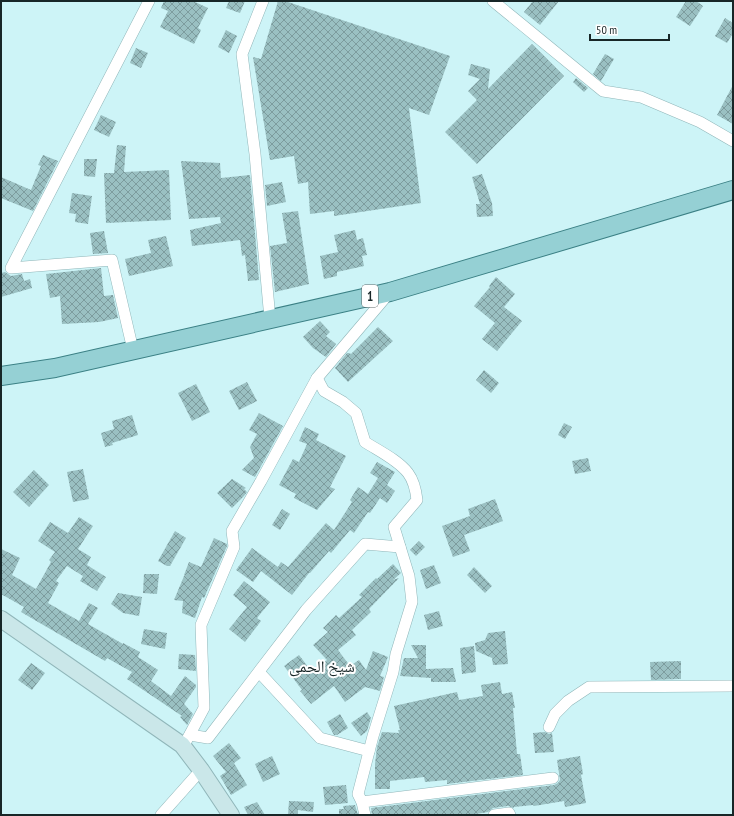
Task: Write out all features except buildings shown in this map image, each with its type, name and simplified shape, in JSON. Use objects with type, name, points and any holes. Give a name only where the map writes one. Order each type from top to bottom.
[{"type":"main road","name":"1","points":[[1,376],[54,368],[390,292],[733,190]]},
{"type":"street","points":[[133,350],[112,260],[11,268],[148,1]]},
{"type":"street","points":[[263,1],[242,54],[255,154],[270,319]]},
{"type":"street","points":[[493,1],[603,91],[640,97],[700,122],[733,141]]},
{"type":"street","points":[[186,741],[204,708],[201,625],[234,547],[232,531],[317,378],[390,292]]},
{"type":"street","points":[[317,378],[324,391],[343,402],[356,413],[365,442],[397,463],[409,474],[415,488],[417,500],[394,527],[409,576],[412,602],[396,654],[393,672],[369,751],[358,794],[362,802],[365,815]]},
{"type":"street","points":[[186,741],[208,738],[306,610],[365,544],[400,547]]},
{"type":"street","points":[[1,619],[186,741],[201,770],[231,815]]},
{"type":"street","points":[[259,672],[320,738],[369,751]]},
{"type":"street","points":[[549,727],[555,714],[568,701],[589,687],[733,686]]},
{"type":"street","points":[[161,815],[201,770]]},
{"type":"street","points":[[362,802],[553,778]]},
{"type":"street","points":[[494,815],[509,813],[510,815]]},
{"type":"district","name":"شيخ الحمى","points":[[322,666]]}]
